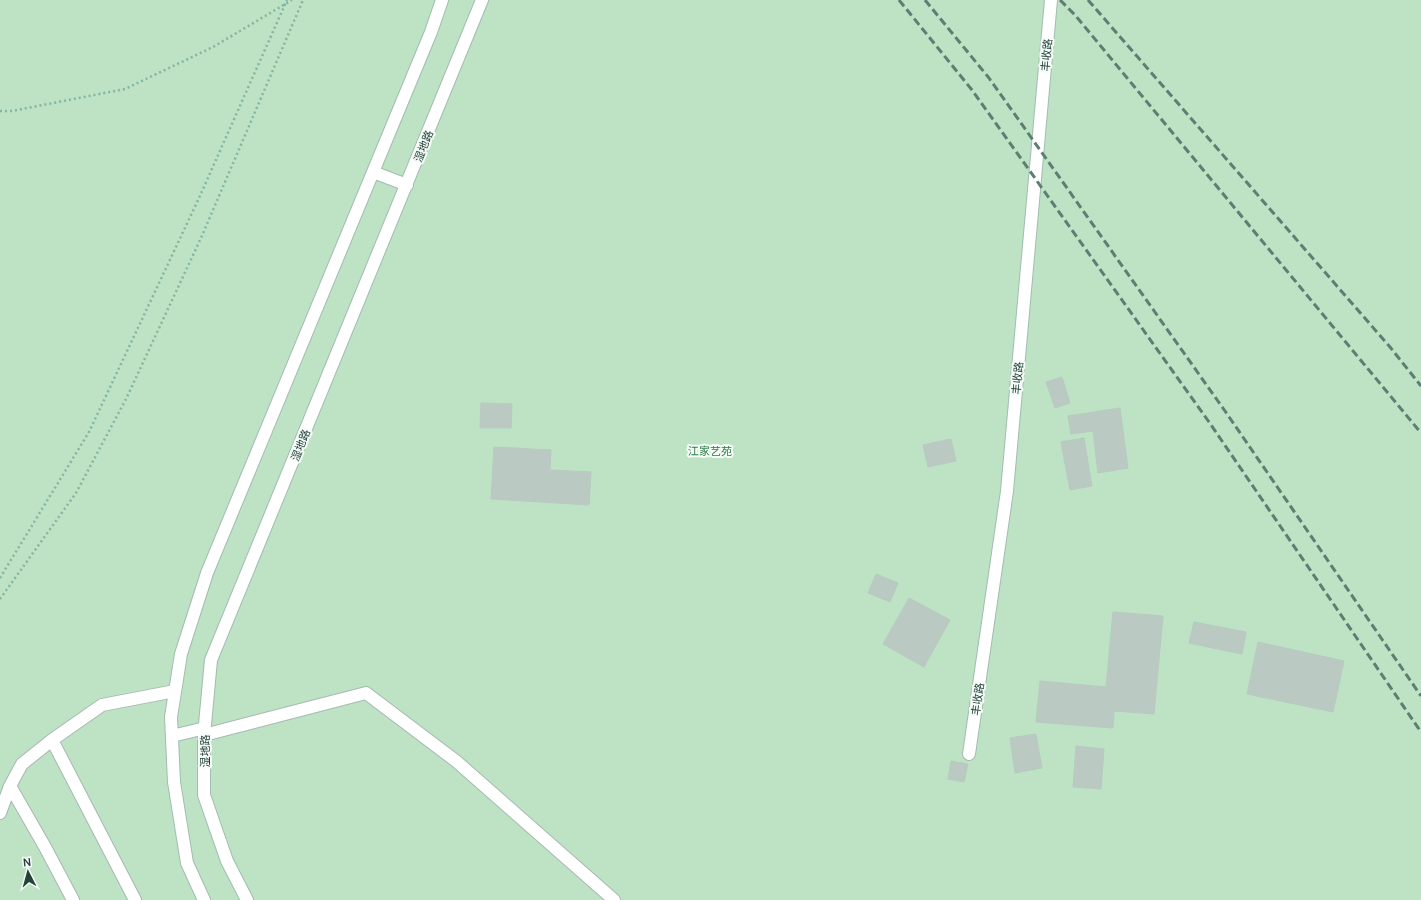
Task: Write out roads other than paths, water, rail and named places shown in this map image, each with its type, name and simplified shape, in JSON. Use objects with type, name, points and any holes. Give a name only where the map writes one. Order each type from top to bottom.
[{"type":"street","points":[[204,900],[188,863],[174,782],[171,717],[180,654],[207,572],[431,32],[442,0]]},
{"type":"street","name":"湿地路","points":[[247,900],[227,861],[204,795],[204,732],[211,660],[482,0]]},
{"type":"street","name":"丰收路","points":[[969,754],[1007,491],[1051,0]]},
{"type":"street","points":[[373,172],[407,185]]},
{"type":"street","points":[[0,813],[10,786],[22,764],[52,740],[102,705],[175,691]]},
{"type":"street","points":[[172,736],[204,732],[366,693],[456,761],[614,900]]},
{"type":"street","points":[[52,740],[135,900]]},
{"type":"street","points":[[10,786],[73,900]]},
{"type":"railway","points":[[899,0],[972,90],[1209,422],[1421,732]]},
{"type":"railway","points":[[925,0],[989,78],[1225,411],[1421,696]]},
{"type":"railway","points":[[1060,0],[1075,15],[1421,433]]},
{"type":"railway","points":[[1088,0],[1390,347],[1421,386]]},
{"type":"park label","name":"江家艺苑","points":[[710,450]]}]
